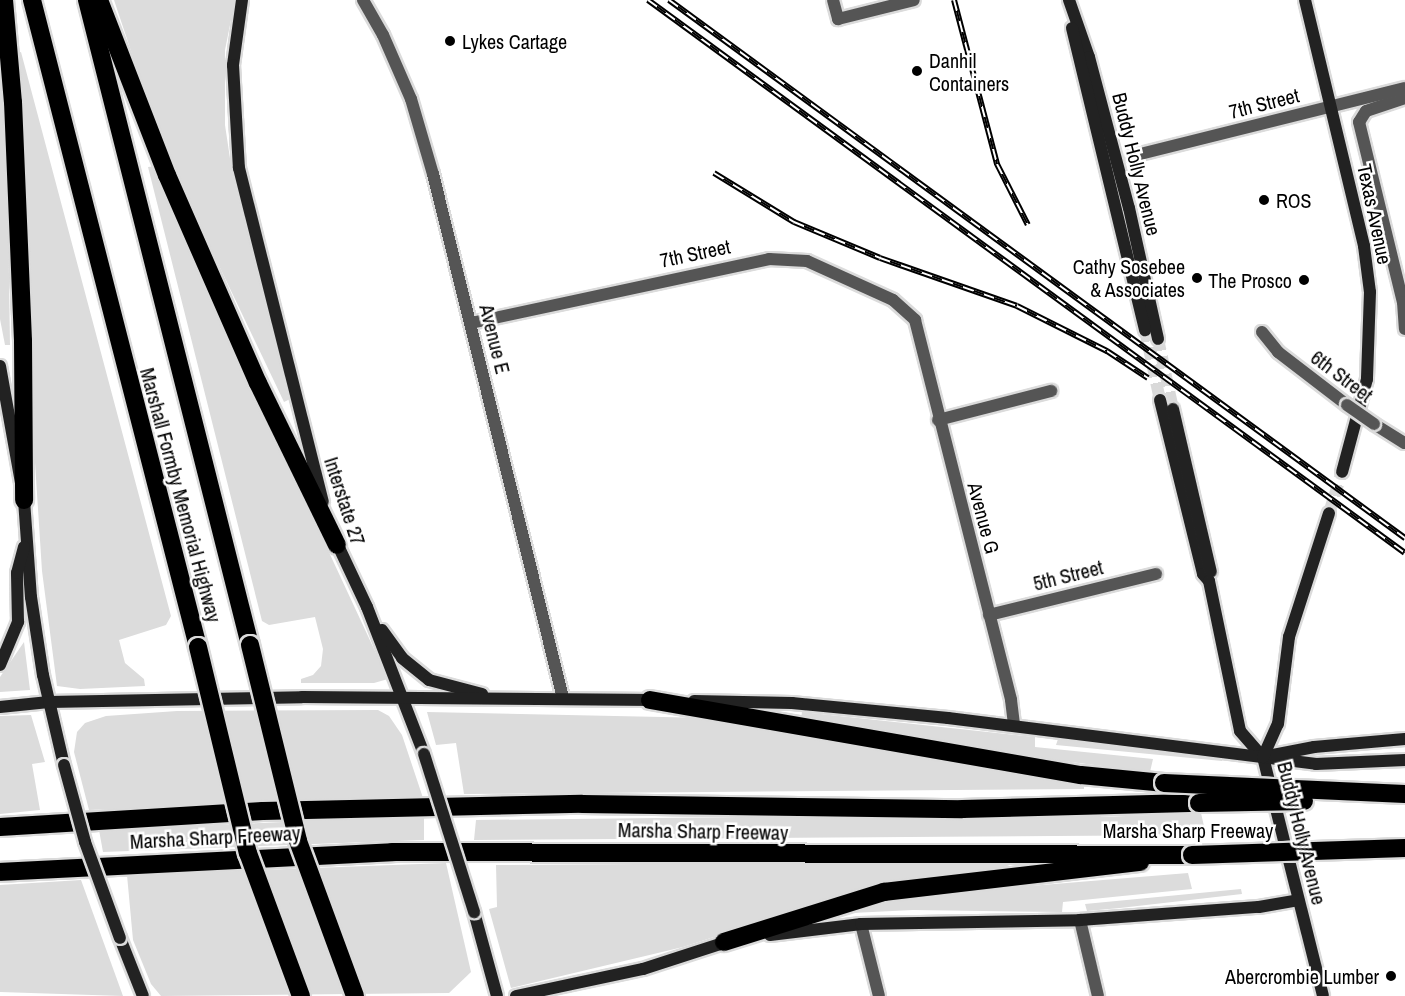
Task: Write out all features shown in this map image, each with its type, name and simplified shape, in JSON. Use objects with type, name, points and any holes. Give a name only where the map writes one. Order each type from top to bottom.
[{"type":"highway","points":[[4,0],[12,92],[23,341],[24,500]]},
{"type":"highway","name":"Marshall Formby Memorial Highway","points":[[32,0],[198,647],[248,853],[301,996]]},
{"type":"highway","name":"Marshall Formby Memorial Highway","points":[[87,0],[298,842],[355,996]]},
{"type":"highway","points":[[99,0],[167,175],[258,383],[337,545]]},
{"type":"highway","points":[[650,700],[1081,776],[1164,783],[1405,796]]},
{"type":"highway","name":"Marsha Sharp Freeway","points":[[0,827],[263,811],[535,805],[962,809],[1405,796]]},
{"type":"highway","name":"Marsha Sharp Freeway","points":[[0,872],[392,852],[1192,855],[1405,848]]},
{"type":"highway","points":[[724,942],[884,892],[936,883],[1084,871],[1192,855]]},
{"type":"main road","name":"Interstate 27","points":[[242,0],[233,65],[239,168],[314,472],[337,545],[367,607],[405,698],[474,912],[497,996]]},
{"type":"main road","name":"Buddy Holly Avenue","points":[[1067,0],[1145,330]]},
{"type":"main road","name":"Buddy Holly Avenue","points":[[1067,0],[1089,57],[1129,208],[1158,339]]},
{"type":"main road","name":"Texas Avenue","points":[[1305,0],[1364,246],[1371,317],[1363,399],[1342,472]]},
{"type":"main road","points":[[0,366],[24,500],[25,540],[49,702],[85,842],[143,996]]},
{"type":"main road","name":"Buddy Holly Avenue","points":[[1160,400],[1203,574],[1209,582]]},
{"type":"main road","name":"Buddy Holly Avenue","points":[[1173,410],[1211,571],[1209,582],[1240,731],[1263,757],[1323,996]]},
{"type":"main road","points":[[1263,757],[1278,724],[1289,637],[1329,513]]},
{"type":"main road","points":[[0,665],[18,622],[17,573],[25,540]]},
{"type":"main road","points":[[367,607],[402,658],[429,680],[497,698]]},
{"type":"main road","points":[[0,707],[49,702],[405,698],[563,698],[792,703],[1014,725],[1316,764],[1405,760]]},
{"type":"main road","points":[[1263,757],[1314,747],[1405,739]]},
{"type":"main road","points":[[516,996],[560,992],[643,969],[724,942],[861,924],[1080,920],[1259,907],[1298,900]]},
{"type":"street","name":"Avenue E","points":[[363,0],[383,35],[411,99],[471,323],[563,698]]},
{"type":"street","points":[[833,0],[838,19],[914,0]]},
{"type":"street","name":"7th Street","points":[[1132,156],[1405,88]]},
{"type":"street","name":"Texas Avenue","points":[[1405,98],[1366,111],[1359,122],[1404,302],[1405,329]]},
{"type":"street","name":"7th Street","points":[[471,323],[769,259],[807,261],[834,271],[893,300],[915,320]]},
{"type":"street","name":"Avenue G","points":[[915,320],[938,420],[1011,700],[1014,725]]},
{"type":"street","name":"6th Street","points":[[1262,332],[1278,352],[1347,405],[1405,443]]},
{"type":"street","points":[[938,420],[1051,391]]},
{"type":"street","name":"5th Street","points":[[989,615],[1156,574]]},
{"type":"street","points":[[1080,920],[1098,996]]},
{"type":"street","points":[[861,924],[879,996]]},
{"type":"shaded area","points":[[114,0],[235,0],[225,50],[225,125],[231,165],[290,399],[284,402],[158,132]]},
{"type":"shaded area","points":[[0,42],[7,136],[10,345],[5,345],[0,319]]},
{"type":"shaded area","points":[[21,52],[171,616],[166,625],[119,640],[125,663],[144,679],[145,686],[80,689],[57,686],[42,571],[32,416],[31,293],[17,53]]},
{"type":"shaded area","points":[[157,166],[266,417],[388,679],[374,683],[301,683],[301,679],[313,675],[321,666],[323,649],[315,617],[269,625],[262,621],[148,167]]},
{"type":"shaded area","points":[[24,642],[30,690],[0,692],[0,677]]},
{"type":"shaded area","points":[[378,710],[389,716],[402,735],[423,798],[89,810],[74,752],[77,732],[85,723],[106,716],[177,711]]},
{"type":"shaded area","points":[[427,712],[710,718],[1084,783],[1084,789],[464,794],[456,743],[436,745]]},
{"type":"shaded area","points":[[802,712],[1035,737],[1035,747],[1153,759],[1150,772],[1023,756],[801,718]]},
{"type":"shaded area","points":[[31,715],[45,762],[32,764],[40,810],[0,814],[0,716]]},
{"type":"shaded area","points":[[1058,739],[1223,757],[1222,761],[1056,745]]},
{"type":"shaded area","points":[[1100,813],[1101,817],[1201,813],[1206,835],[474,840],[476,820]]},
{"type":"shaded area","points":[[424,816],[424,840],[103,852],[99,830]]},
{"type":"shaded area","points":[[1021,861],[999,869],[878,884],[683,947],[511,988],[489,909],[497,907],[496,865]]},
{"type":"shaded area","points":[[446,863],[471,972],[449,993],[161,996],[151,984],[133,940],[127,875]]},
{"type":"shaded area","points":[[1188,873],[1192,889],[1063,902],[1062,912],[913,910],[852,913],[851,908],[898,897],[994,886],[1018,887]]},
{"type":"shaded area","points":[[81,880],[123,996],[0,992],[0,885]]},
{"type":"shaded area","points":[[1241,889],[1242,894],[1120,908],[1087,911],[1085,904]]},
{"type":"tunnel","points":[[1145,330],[1160,400]]},
{"type":"tunnel","points":[[1158,339],[1173,409]]},
{"type":"tunnel","points":[[1329,513],[1342,472]]},
{"type":"railway","points":[[648,0],[1405,553]]},
{"type":"railway","points":[[669,0],[1405,538]]},
{"type":"railway","points":[[954,0],[997,164],[1028,225]]},
{"type":"railway","points":[[714,173],[794,222],[880,258],[1017,306],[1107,351],[1148,378]]},
{"type":"place","name":"Lykes Cartage","points":[[450,41]]},
{"type":"place","name":"Danhil Containers","points":[[917,71]]},
{"type":"place","name":"ROS","points":[[1264,200]]},
{"type":"place","name":"Cathy Sosebee & Associates","points":[[1197,278]]},
{"type":"place","name":"The Prosco","points":[[1304,280]]},
{"type":"place","name":"Abercrombie Lumber","points":[[1391,976]]}]
